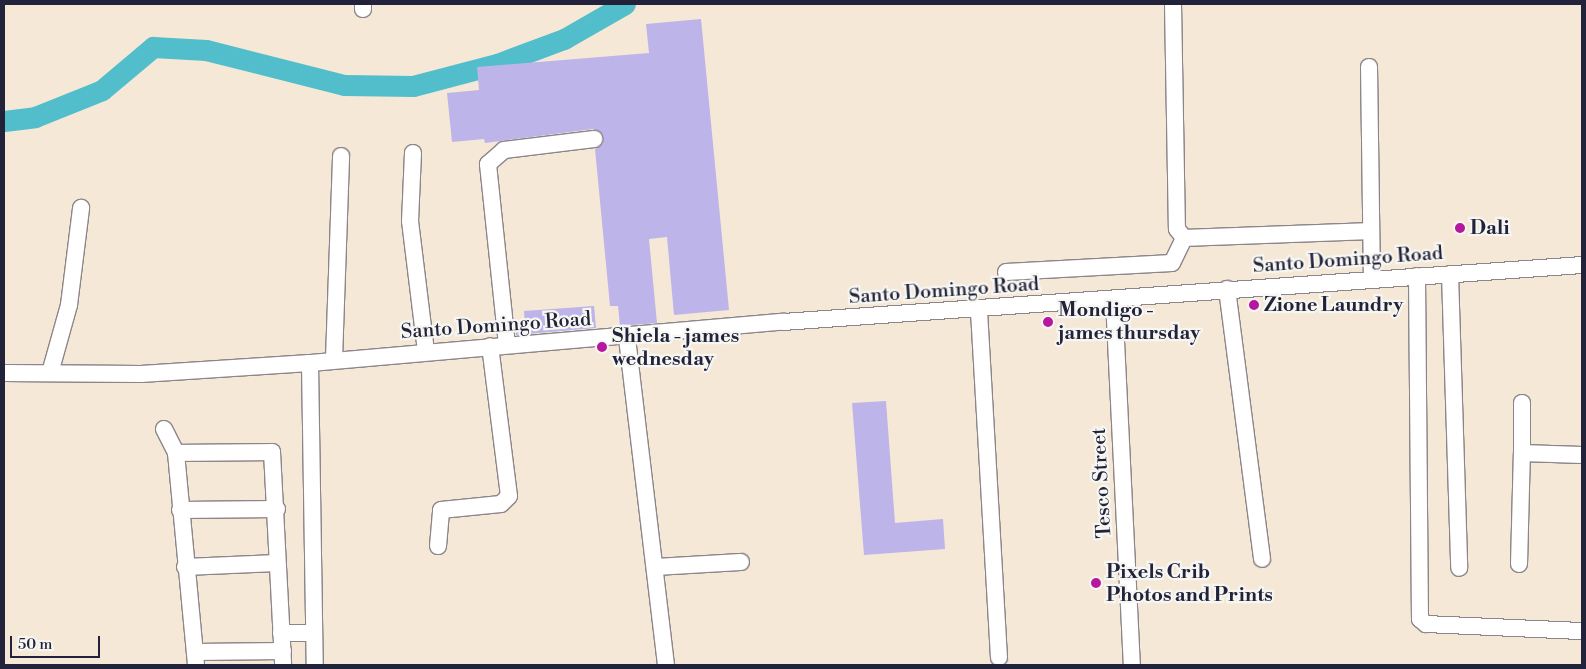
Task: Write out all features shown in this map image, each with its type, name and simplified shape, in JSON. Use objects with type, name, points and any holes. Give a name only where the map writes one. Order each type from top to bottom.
[{"type":"street","points":[[1173,4],[1177,230],[1184,238]]},
{"type":"street","points":[[1369,66],[1372,278]]},
{"type":"street","points":[[438,546],[441,510],[501,504],[509,496],[498,346],[488,164],[504,150],[594,139]]},
{"type":"street","points":[[412,153],[410,221],[426,351]]},
{"type":"street","points":[[334,359],[341,156]]},
{"type":"street","points":[[50,373],[69,305],[81,208]]},
{"type":"street","points":[[1184,238],[1371,231]]},
{"type":"street","points":[[1006,272],[1172,263],[1184,238]]},
{"type":"street","name":"Santo Domingo Road","points":[[4,373],[141,374],[310,363],[334,359],[426,351],[627,338],[783,322],[979,311],[1372,278],[1582,265]]},
{"type":"street","points":[[1450,274],[1459,568]]},
{"type":"street","points":[[1417,276],[1420,619],[1426,624],[1582,631]]},
{"type":"street","points":[[1227,290],[1262,559]]},
{"type":"street","name":"Tesco Street","points":[[1114,300],[1132,665]]},
{"type":"street","points":[[979,311],[999,657]]},
{"type":"street","points":[[627,338],[666,665]]},
{"type":"street","points":[[310,363],[315,665]]},
{"type":"street","points":[[1518,564],[1522,403]]},
{"type":"street","points":[[164,429],[176,453],[185,567],[196,659],[283,658],[277,563],[277,509],[272,452],[176,453]]},
{"type":"street","points":[[1522,453],[1582,455]]},
{"type":"street","points":[[180,510],[277,509]]},
{"type":"street","points":[[655,568],[742,562]]},
{"type":"street","points":[[185,567],[277,563]]},
{"type":"street","points":[[281,633],[314,633]]},
{"type":"building","points":[[701,19],[729,310],[674,315],[667,237],[649,239],[657,323],[620,326],[618,306],[610,306],[595,149],[603,143],[602,133],[593,129],[485,143],[484,139],[452,142],[447,93],[479,90],[477,67],[649,53],[646,24]]},
{"type":"building","points":[[594,306],[596,328],[516,335],[515,324],[525,323],[524,311]]},
{"type":"building","points":[[886,401],[895,523],[943,519],[945,549],[864,555],[852,403]]},
{"type":"waterway","points":[[4,121],[35,117],[102,90],[153,47],[206,50],[344,85],[413,86],[497,64],[564,39],[625,4]]},
{"type":"place","name":"Dali","points":[[1460,228]]},
{"type":"place","name":"Zione Laundry","points":[[1254,305]]},
{"type":"place","name":"Mondigo - james thursday","points":[[1048,322]]},
{"type":"place","name":"Shiela - james wednesday","points":[[602,347]]},
{"type":"place","name":"Pixels Crib Photos and Prints","points":[[1096,583]]}]
